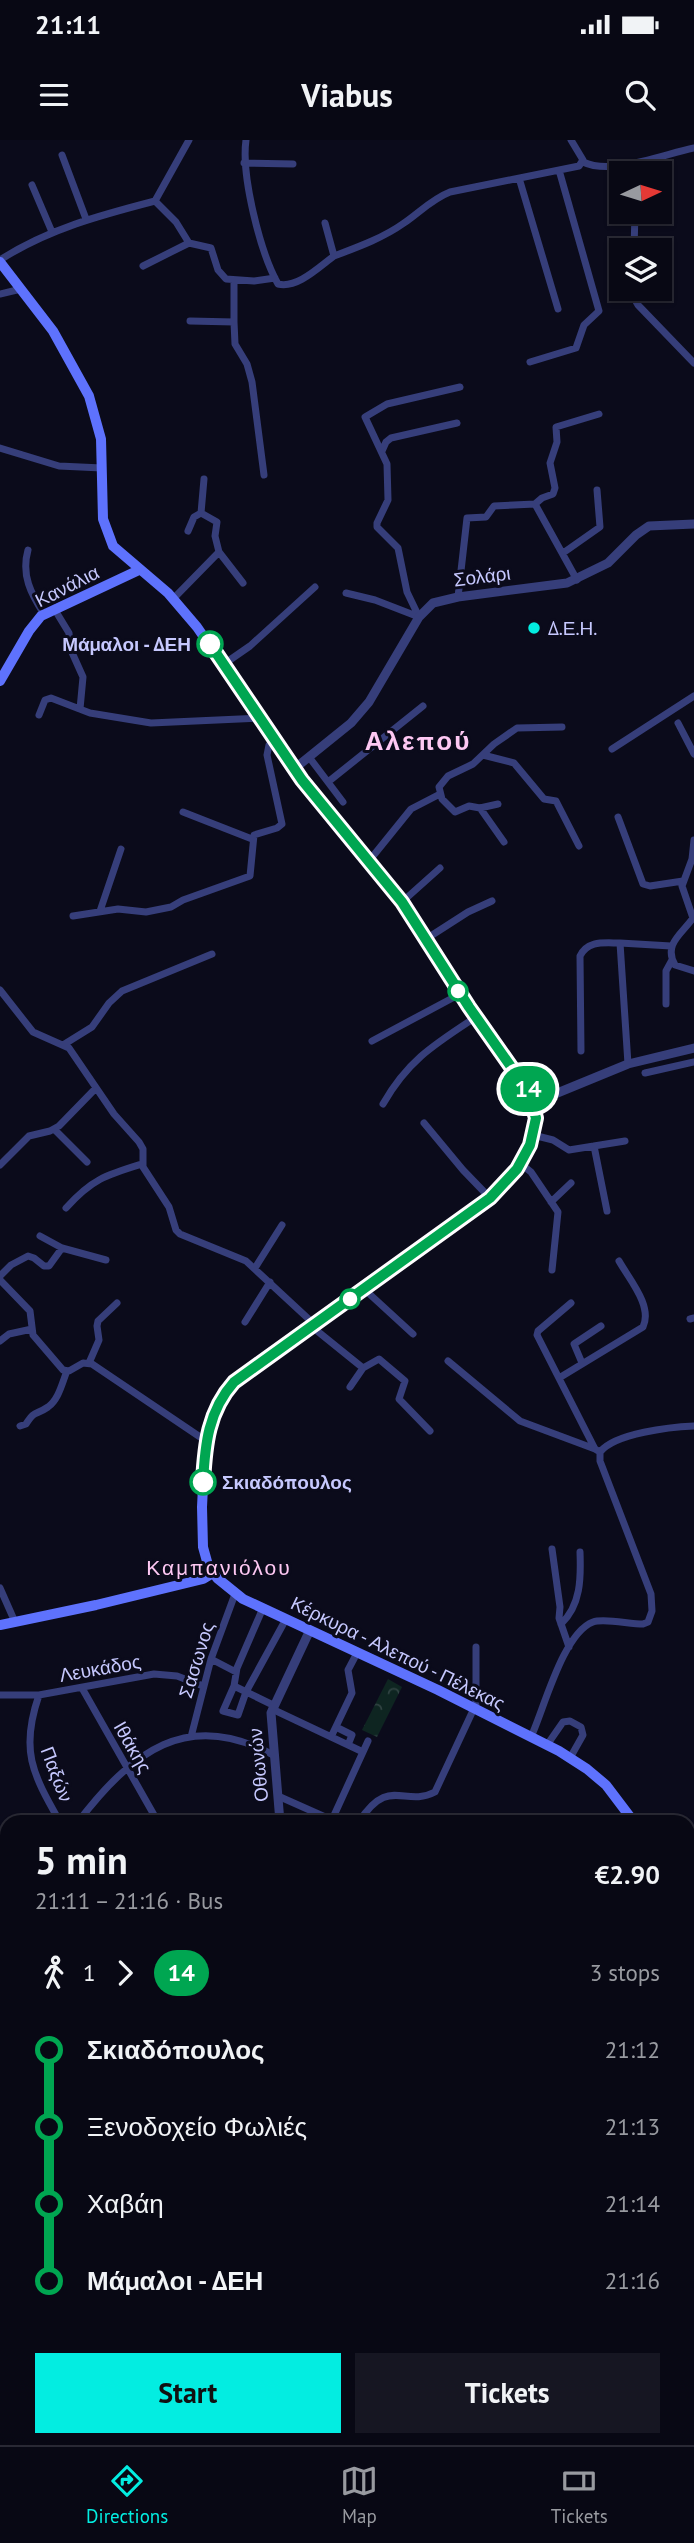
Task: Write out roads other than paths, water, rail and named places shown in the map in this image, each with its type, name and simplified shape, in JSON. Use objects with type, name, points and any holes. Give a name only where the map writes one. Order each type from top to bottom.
[{"type":"main road","name":"Κέρκυρα - Αλεπού - Πέλεκας","points":[[0,261],[61,344],[89,396],[99,428],[104,527],[113,546],[173,599],[224,664],[294,769],[402,902],[460,993],[522,1080],[533,1103],[536,1118],[533,1135],[521,1164],[490,1198],[234,1382],[215,1409],[206,1441],[202,1540],[206,1560],[213,1573],[235,1594],[570,1758],[606,1785],[629,1815]]},
{"type":"main road","name":"Κανάλια","points":[[0,681],[29,631],[49,612],[139,570]]},
{"type":"main road","points":[[0,1625],[196,1581],[213,1573]]},
{"type":"street","points":[[0,261],[52,232],[86,219],[155,201],[189,140]]},
{"type":"street","points":[[246,140],[244,163],[261,242],[275,278],[282,285],[306,277],[334,256],[371,242],[403,224],[441,195],[576,167],[583,162]]},
{"type":"street","points":[[571,140],[583,162]]},
{"type":"street","points":[[647,161],[694,148]]},
{"type":"street","points":[[62,155],[86,219]]},
{"type":"street","points":[[583,162],[592,166],[609,165]]},
{"type":"street","points":[[244,163],[293,164]]},
{"type":"street","points":[[530,362],[576,348],[584,325],[599,311],[559,170]]},
{"type":"street","points":[[519,178],[558,309]]},
{"type":"street","points":[[32,185],[52,232]]},
{"type":"street","points":[[155,201],[176,222],[189,243]]},
{"type":"street","points":[[325,223],[334,256]]},
{"type":"street","points":[[143,266],[189,243],[209,246],[223,276],[234,281],[275,278]]},
{"type":"street","points":[[234,281],[235,344],[247,364],[256,398],[264,475]]},
{"type":"street","points":[[0,294],[21,289]]},
{"type":"street","points":[[636,301],[694,363]]},
{"type":"street","points":[[190,321],[234,322]]},
{"type":"street","points":[[419,617],[407,593],[398,548],[376,525],[388,500],[387,464],[365,420],[367,414],[387,404],[460,387]]},
{"type":"street","points":[[458,597],[467,518],[486,517],[494,506],[535,504],[555,492],[550,463],[557,442],[556,427],[600,414]]},
{"type":"street","points":[[382,451],[391,438],[457,423]]},
{"type":"street","points":[[0,448],[59,466],[102,468]]},
{"type":"street","points":[[201,513],[204,479]]},
{"type":"street","points":[[563,553],[600,527],[597,490]]},
{"type":"street","points":[[535,504],[577,580]]},
{"type":"street","points":[[188,531],[194,517],[201,513]]},
{"type":"street","points":[[201,513],[217,522],[215,537],[219,552],[243,583]]},
{"type":"street","name":"Σολάρι","points":[[294,769],[351,723],[369,702],[419,617],[433,603],[577,580],[608,563],[649,526],[694,524]]},
{"type":"street","points":[[27,550],[24,567],[26,579],[70,636],[70,648],[83,677],[80,709]]},
{"type":"street","points":[[173,599],[219,552]]},
{"type":"street","points":[[224,664],[250,646],[314,587]]},
{"type":"street","points":[[346,593],[375,600],[419,617]]},
{"type":"street","points":[[612,749],[694,696]]},
{"type":"street","points":[[39,715],[45,700],[49,699],[113,717],[158,724],[260,718]]},
{"type":"street","points":[[328,782],[424,706]]},
{"type":"street","points":[[678,723],[694,754]]},
{"type":"street","points":[[498,804],[480,808],[469,806],[454,811],[440,794],[439,787],[443,780],[473,764],[494,744],[519,727],[562,727]]},
{"type":"street","points":[[73,916],[124,909],[146,912],[171,907],[183,900],[248,877],[251,874],[252,839],[256,833],[277,828],[282,824],[267,755],[269,745],[275,740]]},
{"type":"street","points":[[483,755],[514,763],[544,799],[556,801],[579,846]]},
{"type":"street","points":[[309,757],[343,802]]},
{"type":"street","points":[[369,861],[411,809],[440,794]]},
{"type":"street","points":[[480,808],[503,842]]},
{"type":"street","points":[[183,812],[252,839]]},
{"type":"street","points":[[618,817],[643,884],[650,886],[683,881]]},
{"type":"street","points":[[667,1004],[666,969],[672,960],[671,946],[692,918],[683,881],[692,859],[694,840]]},
{"type":"street","points":[[100,911],[121,849]]},
{"type":"street","points":[[402,902],[440,869]]},
{"type":"street","points":[[426,939],[468,912],[492,901]]},
{"type":"street","points":[[620,943],[628,1064]]},
{"type":"street","points":[[582,1051],[580,956],[583,950],[592,944],[671,946]]},
{"type":"street","points":[[63,1045],[93,1027],[109,1003],[122,991],[212,954]]},
{"type":"street","points":[[672,960],[681,968],[694,971]]},
{"type":"street","points":[[0,990],[33,1032],[63,1045],[75,1055],[114,1114],[141,1146],[142,1164],[169,1207],[180,1234],[224,1253],[241,1257],[312,1325],[363,1368]]},
{"type":"street","points":[[372,1041],[460,993]]},
{"type":"street","points":[[383,1104],[396,1081],[412,1063],[433,1045],[477,1017]]},
{"type":"street","points":[[533,1103],[628,1064],[694,1048]]},
{"type":"street","points":[[645,1073],[694,1062]]},
{"type":"street","points":[[0,1165],[29,1136],[55,1130],[96,1088]]},
{"type":"street","points":[[424,1123],[490,1198]]},
{"type":"street","points":[[55,1130],[86,1162]]},
{"type":"street","points":[[533,1135],[553,1140],[569,1150],[625,1141]]},
{"type":"street","points":[[594,1146],[607,1211]]},
{"type":"street","points":[[66,1208],[87,1186],[100,1178],[142,1164]]},
{"type":"street","points":[[521,1164],[531,1172],[558,1216],[552,1270]]},
{"type":"street","points":[[551,1202],[571,1183]]},
{"type":"street","points":[[255,1268],[282,1225]]},
{"type":"street","points":[[40,1236],[62,1248],[106,1260]]},
{"type":"street","points":[[62,1248],[49,1266],[41,1265],[28,1256],[18,1259],[0,1278],[30,1311],[32,1329],[37,1341],[67,1371]]},
{"type":"street","points":[[559,1378],[643,1327],[646,1321],[644,1305],[619,1261]]},
{"type":"street","points":[[245,1322],[270,1282]]},
{"type":"street","points":[[364,1289],[414,1334]]},
{"type":"street","points":[[19,1426],[26,1424],[32,1414],[49,1406],[55,1399],[67,1371],[89,1363],[99,1340],[98,1321],[117,1303]]},
{"type":"street","points":[[531,1737],[562,1656],[590,1623],[602,1621],[643,1624],[652,1616],[653,1602],[598,1451],[537,1334],[571,1303]]},
{"type":"street","points":[[582,1363],[574,1344],[601,1326]]},
{"type":"street","points":[[0,1341],[9,1334],[32,1329]]},
{"type":"street","points":[[350,1387],[363,1368],[379,1359],[404,1380],[406,1384],[399,1399],[430,1431]]},
{"type":"street","points":[[448,1361],[520,1421],[598,1451]]},
{"type":"street","points":[[89,1363],[206,1441]]},
{"type":"street","points":[[598,1451],[639,1433],[694,1426]]},
{"type":"street","points":[[552,1549],[561,1624],[569,1647]]},
{"type":"street","points":[[561,1624],[576,1604],[581,1570],[580,1552]]},
{"type":"street","points":[[0,1588],[15,1622]]},
{"type":"street","name":"Σασωνος","points":[[191,1737],[211,1659],[235,1594]]},
{"type":"street","points":[[263,1608],[223,1711],[238,1715],[246,1692],[286,1619]]},
{"type":"street","name":"Οθωνών","points":[[279,1815],[273,1707],[310,1630]]},
{"type":"street","points":[[364,1815],[373,1804],[384,1797],[424,1796],[435,1792],[474,1709],[478,1687],[476,1647]]},
{"type":"street","points":[[331,1737],[352,1693],[348,1670],[357,1653]]},
{"type":"street","points":[[211,1659],[236,1672]]},
{"type":"street","name":"Λευκάδος","points":[[0,1696],[39,1695],[158,1674],[177,1676],[203,1686]]},
{"type":"street","points":[[234,1686],[363,1752]]},
{"type":"street","name":"Ιθάκης","points":[[82,1688],[154,1815]]},
{"type":"street","name":"Παξών","points":[[39,1695],[28,1748],[39,1781],[56,1815]]},
{"type":"street","points":[[547,1745],[563,1723],[572,1722],[581,1727],[583,1735],[570,1758]]},
{"type":"street","points":[[336,1727],[352,1735],[348,1745]]},
{"type":"street","points":[[84,1815],[126,1767],[164,1744],[191,1737],[211,1736],[237,1739],[275,1756]]},
{"type":"street","points":[[334,1815],[368,1741]]},
{"type":"street","points":[[278,1796],[318,1815]]},
{"type":"place","name":"Δ.Ε.Η.","points":[[534,628]]},
{"type":"place","name":"Μάμαλοι - ΔΕΗ","points":[[210,644]]},
{"type":"place","name":"Σκιαδόπουλος","points":[[203,1482]]},
{"type":"district","name":"Αλεπού","points":[[418,741]]},
{"type":"district","name":"Καμπανιόλου","points":[[219,1568]]}]
